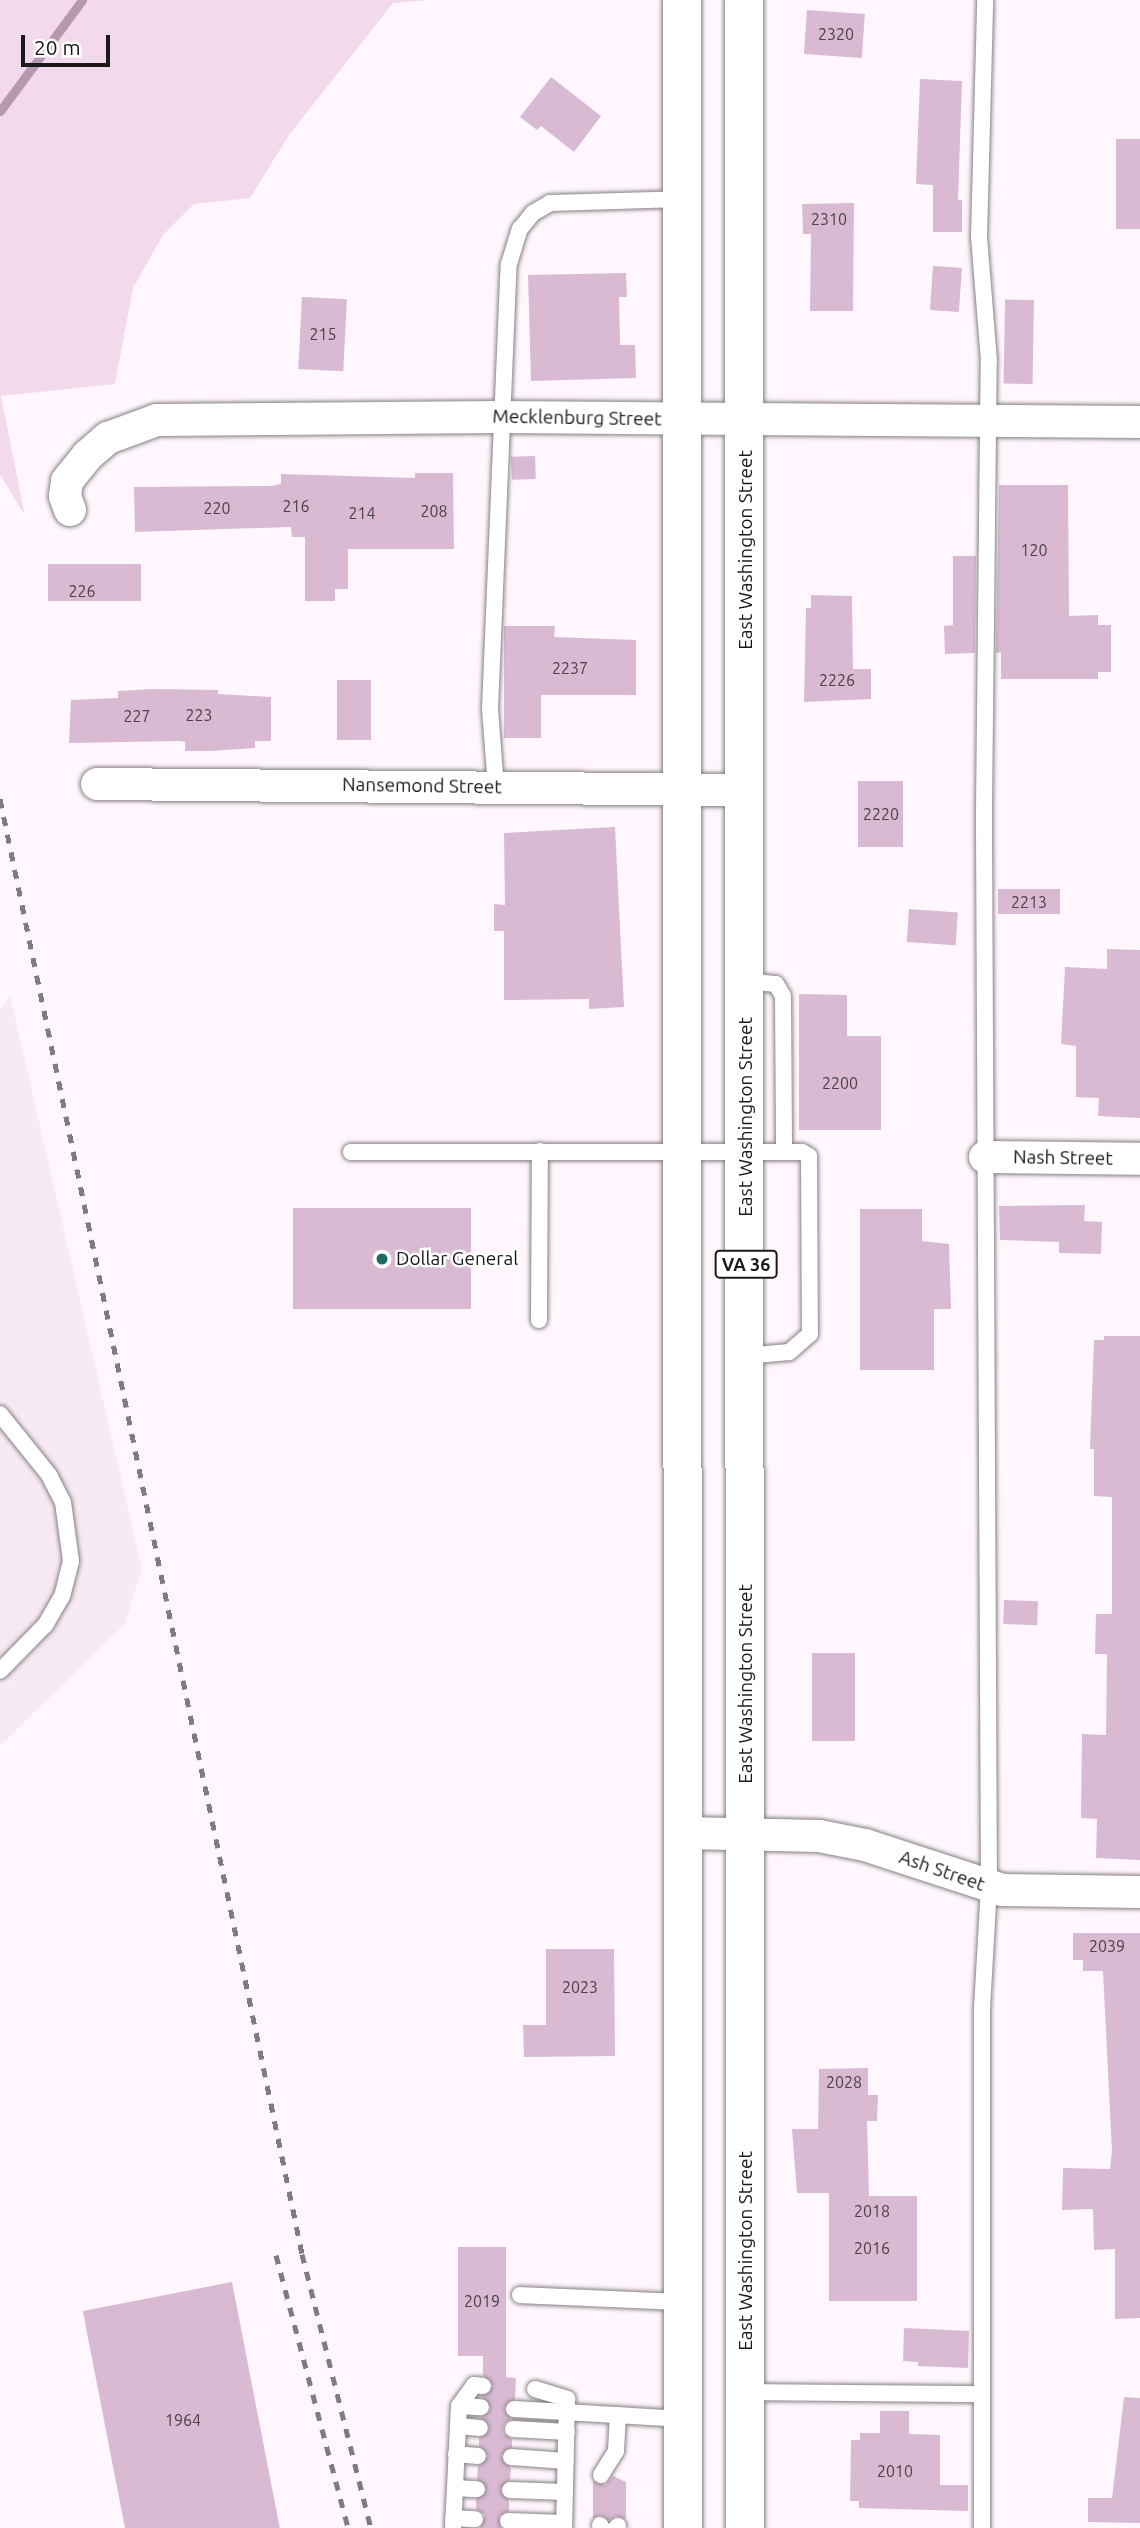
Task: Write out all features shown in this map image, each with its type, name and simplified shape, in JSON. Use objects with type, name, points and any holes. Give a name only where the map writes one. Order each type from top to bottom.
[{"type":"highway","points":[[682,0],[685,1833],[683,2528]]},
{"type":"highway","name":"East Washington Street","points":[[744,0],[747,790],[745,2528]]},
{"type":"street","name":"Mecklenburg Street","points":[[70,510],[65,496],[67,481],[87,456],[117,434],[157,420],[500,417],[1140,422]]},
{"type":"street","name":"Nansemond Street","points":[[97,784],[747,790]]},
{"type":"street","name":"Nash Street","points":[[985,1157],[1140,1159]]},
{"type":"street","name":"Ash Street","points":[[685,1833],[784,1833],[865,1845],[989,1888],[1140,1892]]},
{"type":"lane","points":[[982,2528],[982,2008],[989,1888],[985,1157],[989,361],[979,237],[985,0]]},
{"type":"lane","points":[[496,787],[491,709],[499,582],[500,417],[509,264],[520,229],[533,213],[570,199],[684,199]]},
{"type":"lane","points":[[746,981],[776,984],[783,996],[784,1152]]},
{"type":"lane","points":[[539,1321],[540,1151]]},
{"type":"lane","points":[[351,1152],[784,1152],[809,1156],[810,1334],[789,1352],[746,1356]]},
{"type":"lane","points":[[0,1414],[49,1475],[63,1502],[71,1561],[62,1596],[45,1625],[0,1671]]},
{"type":"lane","points":[[520,2295],[683,2302]]},
{"type":"lane","points":[[475,2519],[453,2523],[458,2406],[474,2385],[483,2386]]},
{"type":"lane","points":[[508,2521],[564,2525],[568,2399],[535,2389]]},
{"type":"lane","points":[[745,2392],[981,2394]]},
{"type":"lane","points":[[458,2406],[481,2407]]},
{"type":"lane","points":[[514,2409],[683,2419]]},
{"type":"lane","points":[[618,2415],[618,2476]]},
{"type":"lane","points":[[458,2427],[480,2428]]},
{"type":"lane","points":[[513,2429],[567,2432]]},
{"type":"lane","points":[[601,2475],[616,2451]]},
{"type":"lane","points":[[456,2454],[478,2456]]},
{"type":"lane","points":[[511,2458],[566,2461]]},
{"type":"lane","points":[[454,2488],[477,2489]]},
{"type":"lane","points":[[510,2490],[565,2493]]},
{"type":"shaded area","points":[[0,0],[429,0],[393,3],[289,135],[250,198],[194,204],[163,235],[133,288],[115,384],[1,396],[25,516],[0,474]]},
{"type":"shaded area","points":[[10,995],[142,1569],[125,1624],[0,1746],[0,1010]]},
{"type":"building","points":[[807,10],[865,14],[862,58],[804,54]]},
{"type":"building","points":[[551,77],[601,116],[574,152],[541,126],[537,130],[520,117]]},
{"type":"building","points":[[920,79],[962,81],[958,200],[962,200],[962,232],[933,232],[933,185],[916,184]]},
{"type":"building","points":[[1116,139],[1140,139],[1140,229],[1116,229]]},
{"type":"building","points":[[854,203],[853,311],[810,311],[811,234],[803,234],[802,204]]},
{"type":"building","points":[[933,266],[962,268],[959,312],[930,310]]},
{"type":"building","points":[[626,273],[627,297],[619,297],[620,345],[635,345],[636,378],[531,381],[528,275]]},
{"type":"building","points":[[302,297],[347,299],[343,371],[298,369]]},
{"type":"building","points":[[1005,299],[1034,300],[1033,384],[1004,383]]},
{"type":"building","points":[[535,456],[536,479],[512,480],[511,457]]},
{"type":"building","points":[[415,473],[453,473],[454,549],[348,549],[348,589],[335,589],[335,601],[305,601],[305,537],[292,537],[291,527],[135,532],[134,487],[271,486],[281,484],[281,474],[415,478]]},
{"type":"building","points":[[999,485],[1068,485],[1069,616],[1098,615],[1098,625],[1111,625],[1111,672],[1098,672],[1098,679],[1001,679],[1001,652],[996,653]]},
{"type":"building","points":[[953,556],[976,556],[975,653],[945,654],[944,626],[953,625]]},
{"type":"building","points":[[48,564],[141,564],[141,601],[48,601]]},
{"type":"building","points":[[811,595],[852,596],[853,669],[871,669],[871,699],[804,702],[806,608],[811,608]]},
{"type":"building","points":[[504,626],[555,626],[554,637],[636,640],[636,695],[541,695],[541,738],[504,738]]},
{"type":"building","points":[[337,680],[371,680],[371,740],[337,740]]},
{"type":"building","points":[[218,690],[218,694],[271,697],[271,741],[255,741],[255,748],[210,751],[185,751],[185,742],[180,741],[69,743],[71,700],[118,698],[118,691]]},
{"type":"building","points":[[858,781],[903,781],[903,847],[858,847]]},
{"type":"building","points":[[615,827],[624,1007],[589,1009],[589,999],[504,1000],[504,931],[494,931],[494,904],[505,905],[504,833]]},
{"type":"building","points":[[998,889],[1060,889],[1060,914],[998,914]]},
{"type":"building","points":[[909,909],[958,912],[956,945],[907,942]]},
{"type":"building","points":[[1107,949],[1140,950],[1140,1118],[1098,1116],[1099,1098],[1076,1097],[1076,1046],[1061,1044],[1065,967],[1107,969]]},
{"type":"building","points":[[799,994],[847,995],[847,1036],[881,1036],[881,1130],[799,1130]]},
{"type":"building","points":[[1085,1205],[1084,1221],[1102,1222],[1101,1254],[1059,1253],[1059,1242],[1000,1240],[999,1206]]},
{"type":"building","name":"Dollar General","points":[[293,1208],[471,1208],[471,1309],[293,1309]]},
{"type":"building","points":[[860,1209],[922,1209],[922,1241],[949,1244],[951,1309],[934,1309],[934,1370],[860,1370]]},
{"type":"building","points":[[1104,1336],[1140,1336],[1140,1860],[1096,1858],[1097,1819],[1081,1818],[1082,1734],[1106,1735],[1107,1654],[1095,1654],[1096,1614],[1112,1614],[1112,1497],[1094,1496],[1094,1449],[1090,1449],[1094,1340],[1104,1340]]},
{"type":"building","points":[[1004,1600],[1038,1601],[1037,1625],[1003,1624]]},
{"type":"building","points":[[812,1653],[855,1653],[855,1741],[812,1741]]},
{"type":"building","points":[[1073,1933],[1140,1933],[1140,2318],[1115,2319],[1115,2249],[1094,2250],[1093,2209],[1062,2210],[1063,2168],[1110,2169],[1112,2151],[1103,1971],[1083,1971],[1083,1960],[1073,1960]]},
{"type":"building","points":[[546,1949],[614,1949],[615,2056],[524,2057],[523,2025],[546,2025]]},
{"type":"building","points":[[868,2068],[868,2095],[878,2095],[877,2121],[867,2121],[869,2196],[917,2196],[917,2301],[829,2301],[829,2193],[797,2193],[792,2129],[818,2129],[819,2069]]},
{"type":"building","points":[[458,2247],[506,2247],[506,2377],[516,2378],[515,2399],[504,2408],[511,2419],[504,2424],[503,2433],[512,2439],[512,2447],[501,2456],[511,2468],[510,2480],[500,2489],[509,2500],[509,2511],[499,2516],[501,2528],[480,2528],[485,2515],[476,2509],[476,2499],[487,2490],[477,2479],[478,2466],[488,2456],[479,2446],[479,2438],[490,2428],[481,2418],[491,2408],[482,2396],[493,2386],[483,2375],[483,2356],[458,2356]]},
{"type":"building","points":[[232,2282],[280,2528],[125,2528],[83,2311]]},
{"type":"building","points":[[904,2328],[969,2331],[968,2368],[918,2366],[918,2362],[903,2361]]},
{"type":"building","points":[[1124,2397],[1140,2398],[1140,2523],[1088,2522],[1088,2498],[1112,2498]]},
{"type":"building","points":[[880,2411],[909,2411],[909,2434],[940,2435],[940,2485],[968,2485],[968,2511],[859,2508],[859,2501],[850,2501],[851,2440],[860,2440],[860,2433],[880,2433]]},
{"type":"building","points":[[613,2476],[626,2482],[626,2519],[616,2516],[609,2520],[600,2515],[593,2518],[593,2481],[605,2485]]},
{"type":"waterway","points":[[0,111],[82,0]]},
{"type":"railway","points":[[0,799],[302,2254],[371,2528]]},
{"type":"railway","points":[[276,2255],[348,2528]]},
{"type":"place","name":"Dollar General","points":[[382,1259]]}]
